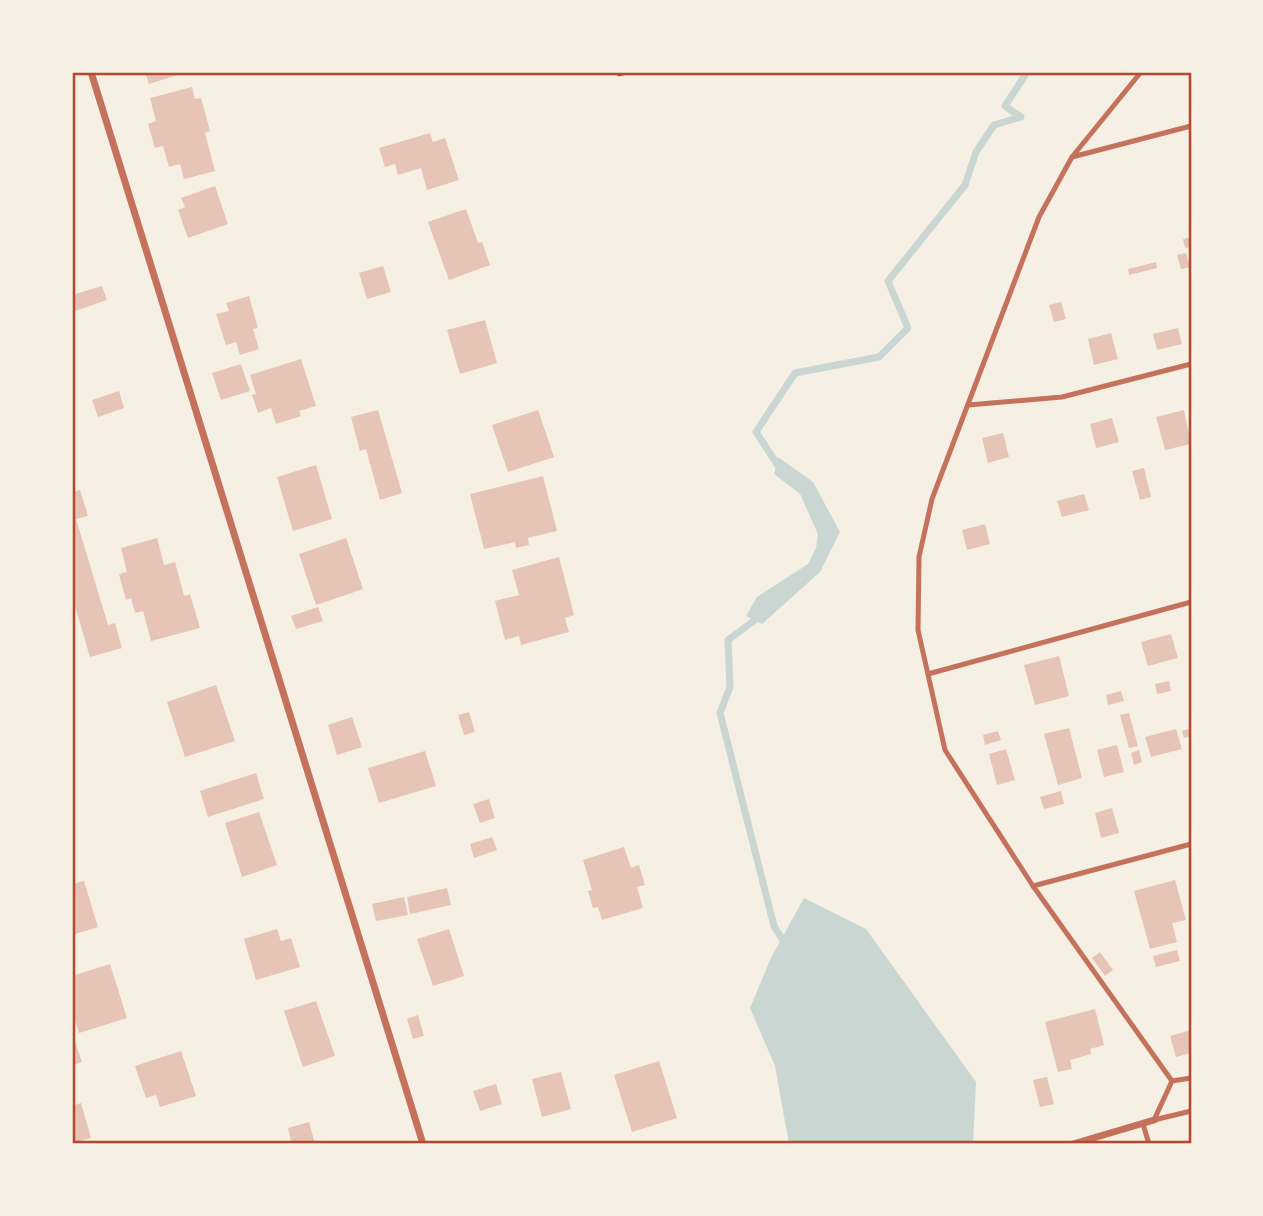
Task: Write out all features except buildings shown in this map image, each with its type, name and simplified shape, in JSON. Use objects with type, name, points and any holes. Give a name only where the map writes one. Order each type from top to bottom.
[{"type":"street","points":[[91,72],[423,1144]]},
{"type":"street","points":[[1073,1144],[1154,1120]]},
{"type":"lane","points":[[1141,72],[1072,157],[1039,217],[932,499],[919,557],[918,630],[945,750],[1033,886],[1172,1082]]},
{"type":"lane","points":[[1072,157],[1191,126]]},
{"type":"lane","points":[[968,405],[1062,397],[1191,364]]},
{"type":"lane","points":[[928,674],[1191,602]]},
{"type":"lane","points":[[1033,886],[1191,844]]},
{"type":"lane","points":[[1154,1120],[1172,1082],[1191,1077]]},
{"type":"lane","points":[[1154,1120],[1191,1111]]},
{"type":"lane","points":[[1143,1124],[1149,1144]]},
{"type":"path","points":[[619,74],[628,72]]},
{"type":"shaded area","points":[[778,457],[813,482],[840,532],[820,572],[762,624],[746,616],[757,597],[808,564],[816,548],[818,534],[800,494],[774,474]]},
{"type":"shaded area","points":[[804,898],[866,929],[976,1082],[973,1144],[789,1144],[775,1066],[750,1008],[771,958]]},
{"type":"waterway","points":[[781,470],[756,432],[795,373],[879,357],[908,328],[888,281],[965,185],[976,152],[994,125],[1021,117],[1005,106],[1027,72]]},
{"type":"waterway","points":[[763,614],[728,640],[730,687],[720,713],[774,926],[785,944]]}]
